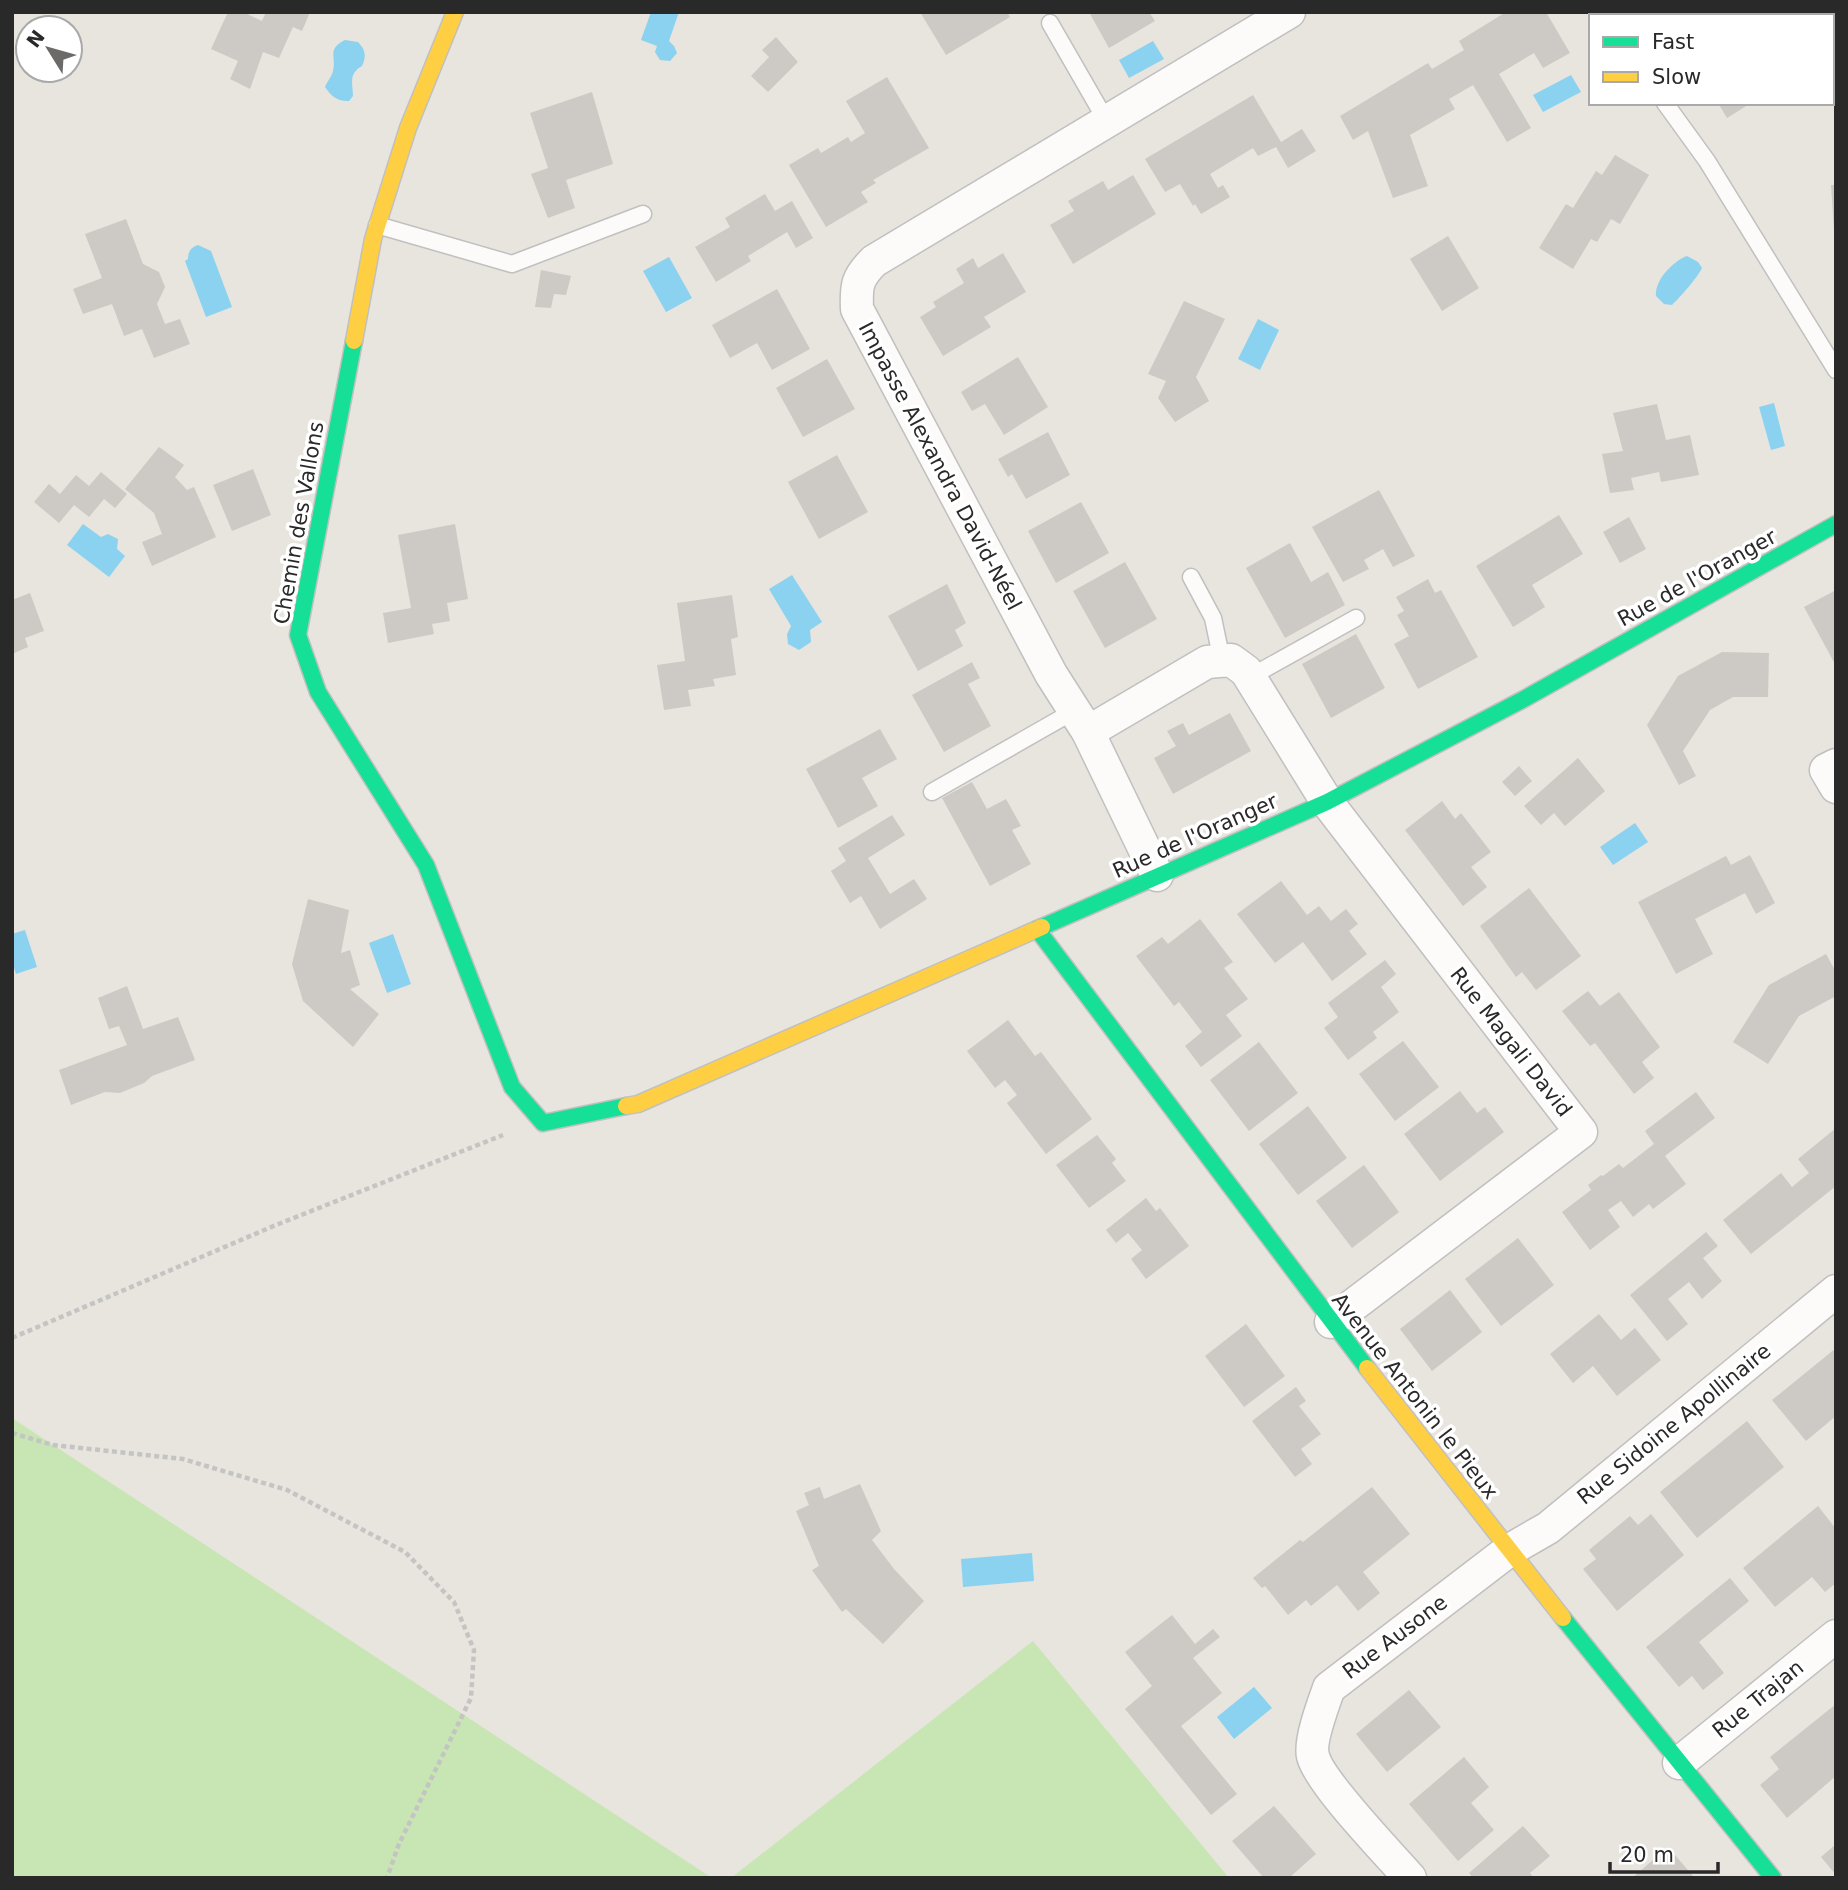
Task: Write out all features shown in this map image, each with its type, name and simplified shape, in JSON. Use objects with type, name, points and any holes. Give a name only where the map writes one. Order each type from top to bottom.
[{"type":"street","name":"Chemin des Vallons","points":[[454,12],[408,128],[377,226],[298,635],[318,692],[426,865],[512,1087],[543,1123]]},
{"type":"street","name":"Impasse Alexandra David-Néel","points":[[1157,875],[1081,722],[1051,674],[857,309],[856,289],[862,273],[874,261],[1289,12]]},
{"type":"street","name":"Rue de l'Oranger","points":[[543,1123],[638,1104],[1327,802],[1524,699],[1836,524]]},
{"type":"street","points":[[1081,722],[1207,662],[1231,660],[1246,671],[1327,802]]},
{"type":"street","points":[[1836,765],[1826,771],[1836,787]]},
{"type":"street","name":"Rue Magali David","points":[[1327,802],[1581,1132],[1331,1322]]},
{"type":"street","name":"Avenue Antonin le Pieux","points":[[1037,929],[1331,1322],[1508,1551],[1773,1878]]},
{"type":"street","name":"Rue Sidoine Apollinaire","points":[[1508,1551],[1548,1528],[1836,1291]]},
{"type":"street","name":"Rue Ausone","points":[[1410,1878],[1327,1782],[1312,1755],[1319,1714],[1329,1688],[1508,1551]]},
{"type":"street","name":"Rue Trajan","points":[[1679,1763],[1836,1636]]},
{"type":"lane","points":[[1050,23],[1107,121]]},
{"type":"lane","points":[[1666,105],[1707,161],[1836,370]]},
{"type":"lane","points":[[377,226],[512,264],[643,214]]},
{"type":"lane","points":[[1191,577],[1213,618],[1222,661]]},
{"type":"lane","points":[[1250,677],[1356,618]]},
{"type":"lane","points":[[932,792],[1081,722]]},
{"type":"path","points":[[12,1338],[276,1225],[491,1139],[543,1123]]},
{"type":"path","points":[[12,1433],[53,1445],[183,1459],[287,1490],[405,1552],[454,1602],[474,1650],[471,1698],[399,1844],[387,1878]]},
{"type":"green space","points":[[12,1418],[712,1878],[12,1878]]},
{"type":"green space","points":[[1033,1641],[1229,1878],[731,1878]]},
{"type":"water","points":[[651,12],[679,12],[669,41],[677,53],[670,61],[660,60],[655,52],[657,46],[641,40]]},
{"type":"water","points":[[345,40],[358,42],[365,56],[362,66],[353,76],[353,96],[349,101],[335,98],[325,87],[333,71],[334,50]]},
{"type":"water","points":[[1153,41],[1164,59],[1129,78],[1119,60]]},
{"type":"water","points":[[1571,75],[1581,92],[1543,112],[1533,95]]},
{"type":"water","points":[[198,245],[211,251],[232,307],[206,317],[185,261],[190,250]]},
{"type":"water","points":[[1687,256],[1698,262],[1702,268],[1672,305],[1664,304],[1656,296],[1658,284],[1671,267]]},
{"type":"water","points":[[669,257],[692,298],[666,312],[643,271]]},
{"type":"water","points":[[1258,319],[1279,330],[1260,370],[1238,359]]},
{"type":"water","points":[[1774,403],[1785,446],[1771,450],[1759,407]]},
{"type":"water","points":[[83,524],[101,537],[108,534],[118,539],[117,549],[125,556],[109,577],[67,545]]},
{"type":"water","points":[[792,575],[822,622],[810,630],[811,642],[799,650],[788,644],[787,634],[791,626],[769,589]]},
{"type":"water","points":[[1635,823],[1648,842],[1613,865],[1600,847]]},
{"type":"water","points":[[25,930],[37,967],[16,974],[12,961],[12,934]]},
{"type":"water","points":[[393,934],[411,984],[387,993],[369,943]]},
{"type":"water","points":[[1032,1553],[1034,1581],[963,1587],[961,1559]]},
{"type":"water","points":[[1254,1687],[1272,1708],[1234,1739],[1217,1717]]},
{"type":"building","points":[[228,12],[243,12],[262,21],[266,12],[310,12],[302,31],[293,27],[279,58],[263,52],[250,89],[230,79],[238,61],[211,49]]},
{"type":"building","points":[[920,12],[1007,12],[1010,17],[946,55]]},
{"type":"building","points":[[1089,12],[1149,12],[1155,21],[1109,48]]},
{"type":"building","points":[[1506,12],[1546,12],[1570,53],[1543,68],[1534,53],[1499,74],[1531,128],[1507,142],[1473,85],[1449,99],[1455,109],[1410,135],[1428,186],[1393,198],[1368,131],[1353,140],[1340,116],[1428,63],[1432,69],[1464,50],[1459,41]]},
{"type":"building","points":[[1799,12],[1836,12],[1836,49],[1834,50],[1834,14]]},
{"type":"building","points":[[776,37],[798,62],[768,92],[751,76],[769,57],[762,50]]},
{"type":"building","points":[[887,77],[929,148],[873,180],[876,183],[861,192],[868,202],[826,227],[789,165],[818,148],[821,153],[848,137],[851,142],[865,133],[846,101]]},
{"type":"building","points":[[592,92],[613,164],[566,180],[575,208],[548,218],[531,174],[548,168],[530,113]]},
{"type":"building","points":[[1253,95],[1281,142],[1302,129],[1316,151],[1288,168],[1276,147],[1258,156],[1253,148],[1210,174],[1218,188],[1223,185],[1230,197],[1201,214],[1180,184],[1165,192],[1145,159]]},
{"type":"building","points":[[1719,105],[1748,105],[1727,118]]},
{"type":"building","points":[[1615,155],[1649,175],[1620,224],[1611,219],[1597,242],[1591,239],[1573,269],[1539,248],[1566,204],[1573,208],[1596,171],[1602,175]]},
{"type":"building","points":[[1133,175],[1156,214],[1073,264],[1050,225],[1074,211],[1068,201],[1103,181],[1108,190]]},
{"type":"building","points":[[1831,185],[1836,185],[1836,231],[1834,231]]},
{"type":"building","points":[[765,194],[775,211],[792,201],[813,238],[796,248],[787,232],[748,256],[751,261],[716,282],[695,247],[730,227],[725,218]]},
{"type":"building","points":[[126,219],[143,264],[159,272],[165,287],[157,304],[165,324],[180,319],[190,344],[154,358],[142,329],[124,336],[112,304],[83,314],[73,289],[102,278],[85,234]]},
{"type":"building","points":[[1448,236],[1479,288],[1442,311],[1410,259]]},
{"type":"building","points":[[1003,253],[1026,292],[984,317],[991,327],[943,356],[920,317],[936,307],[933,302],[964,283],[956,269],[973,258],[978,268]]},
{"type":"building","points":[[541,270],[571,276],[566,295],[554,294],[551,308],[535,307]]},
{"type":"building","points":[[777,289],[810,349],[772,370],[757,343],[730,358],[712,325]]},
{"type":"building","points":[[1184,301],[1225,319],[1196,377],[1209,401],[1175,422],[1158,398],[1166,381],[1148,374]]},
{"type":"building","points":[[1018,357],[1048,407],[1004,435],[985,404],[972,411],[961,392]]},
{"type":"building","points":[[827,359],[855,409],[803,437],[776,388]]},
{"type":"building","points":[[1657,404],[1666,440],[1690,435],[1699,475],[1661,482],[1659,472],[1631,478],[1634,490],[1610,493],[1602,454],[1623,451],[1613,413]]},
{"type":"building","points":[[1048,432],[1070,475],[1026,499],[1012,474],[1008,477],[998,459]]},
{"type":"building","points":[[159,447],[184,465],[175,477],[187,490],[194,487],[216,537],[152,566],[142,542],[162,534],[154,513],[125,489]]},
{"type":"building","points":[[837,455],[868,512],[819,539],[788,482]]},
{"type":"building","points":[[253,469],[271,515],[232,531],[213,485]]},
{"type":"building","points":[[101,472],[127,494],[115,508],[104,499],[89,517],[74,505],[59,523],[34,502],[49,484],[60,494],[76,475],[89,486]]},
{"type":"building","points":[[1379,490],[1415,556],[1393,567],[1383,549],[1364,560],[1369,569],[1343,582],[1312,527]]},
{"type":"building","points":[[1081,502],[1109,553],[1056,583],[1028,531]]},
{"type":"building","points":[[1559,515],[1583,554],[1532,585],[1545,607],[1513,627],[1476,566]]},
{"type":"building","points":[[1629,517],[1646,549],[1620,563],[1603,532]]},
{"type":"building","points":[[455,524],[468,599],[447,603],[450,621],[432,624],[434,634],[388,643],[383,613],[411,608],[398,535]]},
{"type":"building","points":[[1290,543],[1311,582],[1328,572],[1345,605],[1285,638],[1246,568]]},
{"type":"building","points":[[1125,562],[1157,619],[1105,648],[1073,591]]},
{"type":"building","points":[[1428,579],[1435,593],[1441,590],[1478,657],[1418,689],[1394,644],[1409,636],[1397,615],[1404,611],[1396,597]]},
{"type":"building","points":[[947,584],[966,623],[955,630],[963,646],[918,671],[888,616]]},
{"type":"building","points":[[1836,590],[1836,666],[1804,607]]},
{"type":"building","points":[[30,593],[44,631],[25,638],[28,647],[12,654],[12,600]]},
{"type":"building","points":[[732,595],[738,637],[731,639],[736,675],[713,679],[715,686],[688,690],[691,706],[664,710],[657,665],[685,661],[677,603]]},
{"type":"building","points":[[1356,634],[1385,688],[1331,718],[1302,664]]},
{"type":"building","points":[[1722,652],[1769,653],[1768,697],[1733,697],[1710,710],[1683,751],[1696,776],[1679,785],[1647,725],[1678,676]]},
{"type":"building","points":[[972,662],[980,678],[968,684],[991,726],[944,752],[912,695]]},
{"type":"building","points":[[1230,713],[1251,751],[1173,794],[1154,758],[1176,746],[1167,731],[1183,723],[1189,735]]},
{"type":"building","points":[[880,729],[897,759],[862,778],[878,806],[838,828],[806,769]]},
{"type":"building","points":[[1578,758],[1605,791],[1565,826],[1554,813],[1541,825],[1524,806]]},
{"type":"building","points":[[1519,766],[1532,781],[1515,796],[1502,782]]},
{"type":"building","points":[[972,782],[987,809],[1006,799],[1021,826],[1012,830],[1031,864],[990,886],[942,798]]},
{"type":"building","points":[[1442,801],[1455,819],[1461,813],[1491,852],[1471,867],[1487,887],[1463,906],[1405,830]]},
{"type":"building","points":[[892,815],[905,835],[868,858],[890,894],[914,879],[927,899],[880,929],[861,896],[850,903],[831,871],[846,861],[838,848]]},
{"type":"building","points":[[1750,855],[1775,903],[1756,914],[1745,893],[1695,919],[1713,954],[1676,974],[1638,902],[1726,856],[1731,865]]},
{"type":"building","points":[[1281,881],[1307,915],[1319,906],[1331,921],[1346,909],[1358,924],[1349,931],[1367,954],[1332,981],[1303,942],[1275,963],[1237,914]]},
{"type":"building","points":[[1529,888],[1581,956],[1536,990],[1522,972],[1516,977],[1480,926]]},
{"type":"building","points":[[308,899],[349,910],[341,953],[350,950],[360,985],[350,989],[379,1014],[353,1047],[303,1001],[292,964]]},
{"type":"building","points":[[1200,919],[1233,962],[1224,968],[1248,999],[1226,1015],[1242,1036],[1201,1067],[1185,1046],[1202,1032],[1179,1002],[1174,1006],[1136,956],[1162,937],[1168,944]]},
{"type":"building","points":[[1826,954],[1836,972],[1836,996],[1799,1016],[1768,1064],[1733,1042],[1769,985]]},
{"type":"building","points":[[1385,960],[1396,974],[1381,987],[1399,1012],[1373,1032],[1377,1038],[1348,1060],[1324,1028],[1338,1017],[1328,1003]]},
{"type":"building","points":[[127,986],[143,1029],[178,1017],[195,1060],[152,1076],[144,1083],[120,1093],[105,1092],[71,1105],[59,1070],[127,1045],[119,1026],[109,1029],[98,998]]},
{"type":"building","points":[[1588,991],[1600,1006],[1619,992],[1660,1047],[1642,1062],[1654,1078],[1634,1094],[1595,1043],[1590,1046],[1562,1011]]},
{"type":"building","points":[[1008,1020],[1035,1056],[1041,1052],[1092,1119],[1046,1154],[1007,1103],[1017,1095],[1005,1080],[995,1088],[967,1051]]},
{"type":"building","points":[[1403,1041],[1439,1087],[1395,1121],[1359,1074]]},
{"type":"building","points":[[1259,1042],[1298,1093],[1249,1131],[1210,1080]]},
{"type":"building","points":[[1460,1091],[1477,1113],[1485,1107],[1504,1132],[1440,1181],[1404,1134]]},
{"type":"building","points":[[1696,1092],[1715,1118],[1665,1156],[1686,1184],[1653,1209],[1649,1204],[1633,1217],[1621,1201],[1608,1210],[1620,1227],[1590,1250],[1562,1212],[1591,1190],[1588,1185],[1601,1175],[1619,1164],[1623,1168],[1654,1144],[1645,1131]]},
{"type":"building","points":[[1308,1106],[1347,1158],[1298,1195],[1259,1144]]},
{"type":"building","points":[[1836,1128],[1836,1186],[1751,1254],[1723,1220],[1781,1173],[1792,1187],[1809,1173],[1798,1159]]},
{"type":"building","points":[[1097,1135],[1116,1159],[1112,1163],[1126,1181],[1089,1208],[1056,1165]]},
{"type":"building","points":[[1364,1165],[1399,1212],[1352,1248],[1316,1201]]},
{"type":"building","points":[[1146,1198],[1156,1211],[1160,1208],[1189,1246],[1146,1279],[1131,1259],[1142,1250],[1128,1233],[1116,1243],[1106,1230]]},
{"type":"building","points":[[1706,1232],[1718,1246],[1703,1258],[1722,1281],[1702,1299],[1689,1282],[1668,1299],[1688,1324],[1667,1341],[1630,1295]]},
{"type":"building","points":[[1518,1238],[1554,1285],[1501,1326],[1465,1279]]},
{"type":"building","points":[[1450,1290],[1482,1332],[1432,1371],[1400,1329]]},
{"type":"building","points":[[1599,1314],[1621,1340],[1635,1328],[1661,1360],[1617,1396],[1593,1366],[1573,1383],[1550,1354]]},
{"type":"building","points":[[1246,1324],[1285,1376],[1244,1407],[1205,1356]]},
{"type":"building","points":[[1836,1348],[1836,1416],[1806,1441],[1772,1400]]},
{"type":"building","points":[[1296,1387],[1306,1401],[1299,1406],[1321,1434],[1301,1449],[1312,1464],[1295,1477],[1252,1421]]},
{"type":"building","points":[[1747,1421],[1784,1467],[1697,1538],[1660,1492]]},
{"type":"building","points":[[860,1484],[881,1531],[872,1540],[924,1601],[883,1644],[846,1609],[842,1612],[812,1570],[819,1566],[796,1511],[809,1505],[804,1493],[820,1487],[824,1499]]},
{"type":"building","points":[[1372,1487],[1410,1534],[1363,1572],[1380,1593],[1358,1611],[1337,1585],[1311,1606],[1306,1600],[1288,1615],[1265,1586],[1262,1588],[1253,1578]]},
{"type":"building","points":[[1818,1506],[1836,1529],[1836,1583],[1825,1592],[1812,1577],[1775,1607],[1743,1568]]},
{"type":"building","points":[[1651,1514],[1684,1555],[1617,1611],[1583,1569],[1596,1559],[1589,1550],[1630,1516],[1638,1525]]},
{"type":"building","points":[[1730,1578],[1749,1601],[1699,1642],[1724,1673],[1703,1690],[1692,1676],[1679,1687],[1646,1647]]},
{"type":"building","points":[[1172,1615],[1195,1644],[1213,1629],[1220,1637],[1193,1658],[1222,1693],[1181,1726],[1237,1794],[1211,1815],[1125,1709],[1152,1686],[1125,1652]]},
{"type":"building","points":[[1409,1690],[1441,1727],[1387,1772],[1356,1734]]},
{"type":"building","points":[[1836,1704],[1836,1776],[1787,1818],[1760,1785],[1779,1769],[1770,1757]]},
{"type":"building","points":[[1464,1757],[1489,1787],[1471,1803],[1494,1830],[1458,1861],[1409,1804]]},
{"type":"building","points":[[1274,1806],[1316,1854],[1289,1878],[1264,1878],[1232,1841]]},
{"type":"building","points":[[1523,1826],[1550,1856],[1530,1873],[1534,1878],[1473,1878],[1469,1873]]},
{"type":"building","points":[[1836,1844],[1836,1875],[1821,1857]]},
{"type":"building","points":[[1668,1847],[1693,1876],[1632,1878]]},
{"type":"traffic: fast","points":[[354,341],[298,635],[318,692],[426,865],[512,1087],[543,1123],[626,1106]]},
{"type":"traffic: fast","points":[[1042,927],[1327,802],[1524,699],[1836,524]]},
{"type":"traffic: fast","points":[[1037,929],[1367,1368]]},
{"type":"traffic: fast","points":[[1563,1618],[1773,1878]]},
{"type":"traffic: slow","points":[[354,341],[373,239],[408,128],[455,12]]},
{"type":"traffic: slow","points":[[626,1106],[638,1104],[1042,927]]},
{"type":"traffic: slow","points":[[1367,1368],[1563,1618]]}]
